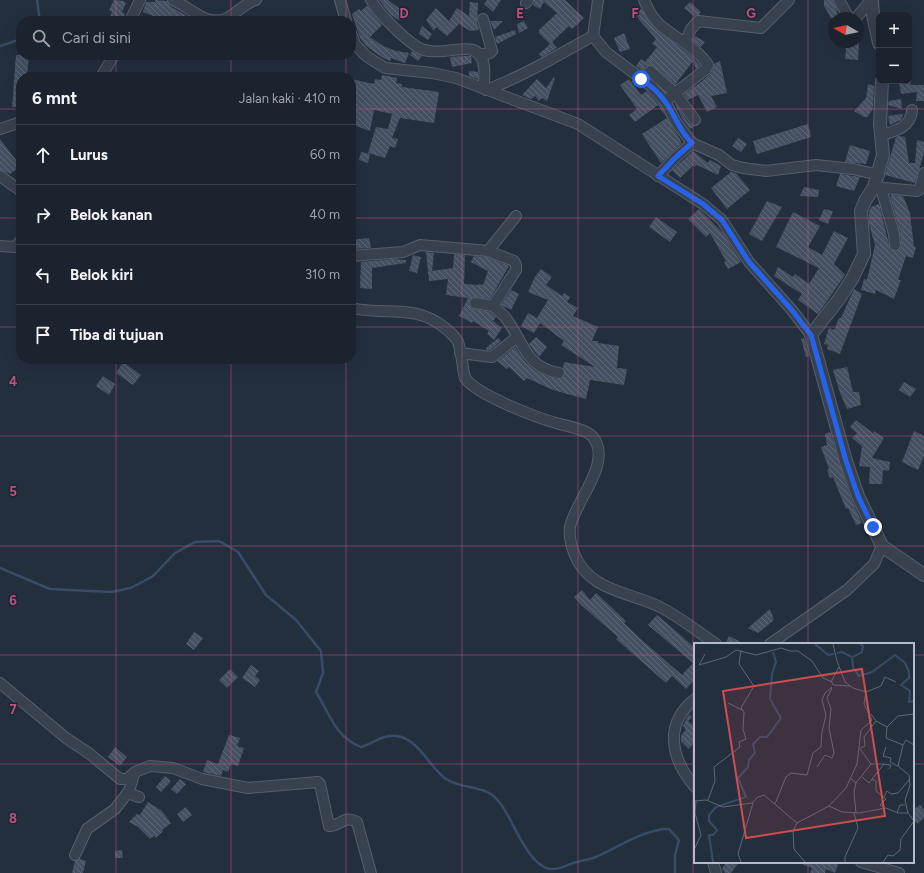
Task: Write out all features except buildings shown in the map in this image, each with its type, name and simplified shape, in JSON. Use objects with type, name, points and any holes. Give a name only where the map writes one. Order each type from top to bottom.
[{"type":"street","points":[[132,16],[140,0]]},
{"type":"street","points":[[173,0],[200,16]]},
{"type":"street","points":[[230,16],[255,0]]},
{"type":"street","points":[[340,0],[345,16]]},
{"type":"street","points":[[370,0],[406,38],[422,49],[436,52],[470,50],[479,55],[490,53],[492,51],[483,19]]},
{"type":"street","points":[[598,0],[593,36],[606,52],[651,86],[665,101],[676,122],[692,143],[719,155],[732,165],[766,171],[816,165],[853,168],[878,183],[918,191],[920,189],[924,173]]},
{"type":"street","points":[[644,0],[652,17],[660,26],[685,43],[707,63],[708,66],[665,101]]},
{"type":"street","points":[[685,43],[691,29],[698,21],[761,28],[789,0]]},
{"type":"street","points":[[839,0],[846,12]]},
{"type":"street","points":[[861,12],[871,0]]},
{"type":"street","points":[[871,0],[876,29]]},
{"type":"street","points":[[484,89],[512,80],[542,66],[593,36]]},
{"type":"street","points":[[356,45],[366,56],[385,68],[448,77],[578,124],[703,204],[722,220],[749,262],[791,309],[811,335],[846,461],[858,496],[882,546],[924,575]]},
{"type":"street","points":[[479,55],[485,73],[484,89]]},
{"type":"street","points":[[104,72],[111,60]]},
{"type":"street","points":[[650,71],[674,93],[696,120]]},
{"type":"street","points":[[811,335],[839,300],[861,261],[864,248],[861,211],[865,200],[878,183],[883,155],[882,84]]},
{"type":"street","points":[[882,135],[907,124],[910,121],[912,110]]},
{"type":"street","points":[[0,129],[16,124]]},
{"type":"street","points":[[658,176],[692,143]]},
{"type":"street","points":[[0,176],[16,187]]},
{"type":"street","points":[[878,183],[894,234],[895,244]]},
{"type":"street","points":[[488,251],[516,216]]},
{"type":"street","points":[[356,256],[402,252],[420,245],[488,251],[514,261],[516,266],[493,306]]},
{"type":"street","points":[[0,246],[16,247]]},
{"type":"street","points":[[475,303],[493,306],[505,317],[531,360],[544,370],[559,373]]},
{"type":"street","points":[[356,309],[362,311],[410,312],[424,315],[440,323],[458,342],[465,378],[476,387],[489,395],[537,417],[587,433],[594,439],[598,452],[596,470],[572,520],[570,534],[574,553],[585,572],[591,579],[661,608],[714,643]]},
{"type":"street","points":[[460,353],[489,358],[516,337]]},
{"type":"street","points":[[771,643],[847,590],[874,564],[882,546]]},
{"type":"street","points":[[0,683],[72,743],[102,763],[116,777],[125,780],[135,772],[150,766],[164,767],[202,779],[248,788],[318,782],[320,784],[328,825],[333,826],[344,820],[351,819],[357,822],[371,873]]},
{"type":"street","points":[[694,700],[677,720],[673,736],[681,764],[694,785]]},
{"type":"street","points":[[75,855],[87,829],[110,815],[127,793],[135,772]]},
{"type":"street","points":[[127,793],[139,797]]},
{"type":"street","points":[[713,863],[716,873]]},
{"type":"street","points":[[865,863],[900,873]]},
{"type":"waterway","points":[[37,0],[39,16]]},
{"type":"waterway","points":[[0,46],[16,41]]},
{"type":"waterway","points":[[0,568],[50,589],[111,592],[131,588],[153,576],[175,553],[195,542],[219,541],[238,552],[266,595],[296,620],[321,651],[323,673],[316,692],[334,724],[352,743],[361,747],[387,736],[397,736],[412,742],[446,779],[453,783],[488,792],[494,797],[505,810],[528,851],[542,866],[550,869],[559,868],[593,858],[641,835],[669,829],[679,840],[675,855],[675,873]]},
{"type":"route","points":[[641,79],[651,86],[665,101],[676,122],[692,143],[658,176],[703,204],[722,220],[749,262],[791,309],[811,335],[846,461],[858,496],[873,527]]}]
